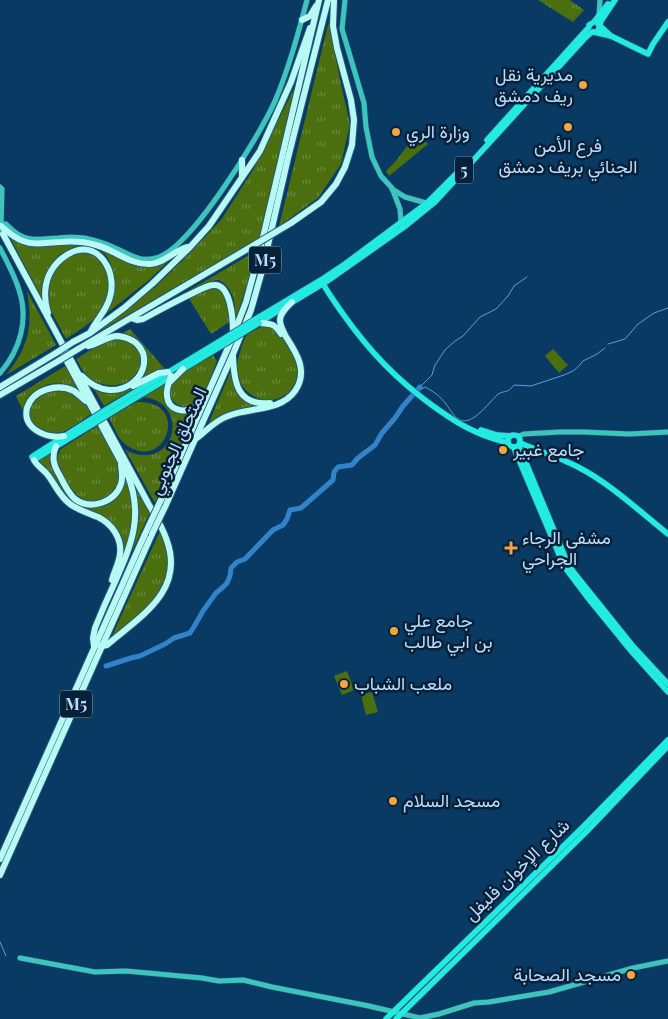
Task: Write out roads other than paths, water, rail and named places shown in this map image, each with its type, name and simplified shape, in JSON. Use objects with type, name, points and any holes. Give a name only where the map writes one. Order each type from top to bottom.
[{"type":"highway","points":[[302,20],[310,16],[319,0]]},
{"type":"highway","name":"المتحلق الجنوبي","points":[[0,859],[149,534],[231,342],[246,302],[319,0]]},
{"type":"highway","name":"المتحلق الجنوبي","points":[[162,504],[194,441],[251,310],[328,0]]},
{"type":"highway","points":[[0,395],[292,223],[321,202],[336,184],[345,167],[352,145],[354,120],[333,26],[334,0]]},
{"type":"highway","points":[[0,387],[90,333],[124,308],[190,247],[209,226],[260,150],[285,96],[316,16]]},
{"type":"highway","points":[[242,160],[242,178]]},
{"type":"highway","points":[[1,226],[14,237],[27,243],[88,243],[106,248],[131,261],[141,263],[155,263],[181,249],[190,247]]},
{"type":"highway","points":[[1,237],[76,370],[168,543],[171,565],[169,578],[159,598],[147,612],[107,645],[97,646],[93,638],[95,628],[128,551],[134,525],[135,507],[133,492],[127,473],[1,237]]},
{"type":"highway","points":[[53,328],[46,304],[45,289],[49,275],[65,255],[75,250],[85,250],[94,252],[102,258],[110,272],[112,283],[108,302],[90,333]]},
{"type":"highway","points":[[131,318],[143,319],[193,293],[211,285],[216,285],[225,292],[229,300],[233,322],[231,342]]},
{"type":"highway","points":[[194,441],[224,417],[282,402],[290,397],[295,390],[300,378],[301,369],[297,355],[280,322],[281,316],[292,302]]},
{"type":"highway","points":[[233,354],[235,382],[243,394],[250,400],[256,403],[273,404],[290,392],[296,381],[297,367],[294,357],[276,328],[259,320]]},
{"type":"highway","points":[[80,348],[117,336],[130,339],[138,345],[143,358],[143,367],[136,380],[124,388]]},
{"type":"highway","points":[[168,385],[183,369]]},
{"type":"highway","points":[[76,370],[88,382],[98,388],[114,390],[133,386],[160,372],[170,374],[166,393],[172,407],[179,410],[192,409],[208,394]]},
{"type":"highway","points":[[64,436],[53,437],[43,435],[30,425],[27,408],[33,398],[48,389],[64,388],[74,391],[89,404]]},
{"type":"highway","points":[[56,446],[53,458],[55,467],[70,494],[85,504],[100,504],[115,494],[121,485],[122,479],[120,461]]},
{"type":"highway","points":[[34,460],[67,502],[100,518],[117,536],[120,555],[107,599]]},
{"type":"highway","name":"المتحلق الجنوبي","points":[[0,875],[97,646]]},
{"type":"main road","name":"5","points":[[591,30],[598,31],[596,24],[599,15],[613,0]]},
{"type":"main road","name":"5","points":[[596,24],[613,0]]},
{"type":"main road","points":[[591,30],[611,36],[648,54],[668,22]]},
{"type":"main road","name":"5","points":[[280,307],[292,302],[324,281],[429,204],[436,201],[586,36],[591,30],[591,23],[596,24]]},
{"type":"main road","points":[[596,24],[611,36]]},
{"type":"main road","name":"5","points":[[91,422],[324,281]]},
{"type":"main road","points":[[324,281],[330,296],[363,339],[389,368],[420,396],[470,430],[490,438],[509,440],[515,435],[568,564],[632,645],[668,684]]},
{"type":"main road","name":"5","points":[[170,374],[183,369],[221,343]]},
{"type":"main road","points":[[34,460],[32,457],[64,436],[91,422]]},
{"type":"main road","points":[[34,460],[91,422]]},
{"type":"main road","points":[[509,440],[510,446],[518,442],[567,458],[590,470],[668,530]]},
{"type":"main road","points":[[518,442],[588,473],[668,534]]},
{"type":"main road","points":[[518,442],[564,566],[632,652],[668,692]]},
{"type":"main road","name":"شارع الإخوان فليفل","points":[[386,1019],[583,827],[668,740]]},
{"type":"main road","name":"شارع الإخوان فليفل","points":[[396,1019],[587,831],[668,746]]},
{"type":"street","points":[[1,226],[6,224],[19,235],[31,240],[64,237],[82,238],[105,244],[139,259],[155,259],[169,252],[189,233],[208,210],[242,160],[266,119],[275,101],[297,40],[307,0]]},
{"type":"street","points":[[345,0],[342,29],[364,103],[366,127],[372,157],[381,176],[392,188],[405,197],[429,204]]},
{"type":"street","points":[[599,15],[600,0]]},
{"type":"street","points":[[0,187],[2,189],[1,237]]},
{"type":"street","points":[[392,188],[400,209],[402,225]]},
{"type":"street","points":[[0,248],[18,285],[24,313],[18,344],[0,373]]},
{"type":"street","points":[[518,442],[524,434],[668,432]]},
{"type":"street","points":[[20,958],[95,972],[126,971],[218,981],[243,980],[420,1018],[474,1003],[549,992],[633,968],[668,961]]},
{"type":"waterway","points":[[420,387],[432,375],[435,365],[445,350],[463,336],[480,317],[496,309],[514,286],[527,277]]},
{"type":"waterway","points":[[608,344],[625,339],[638,324],[654,313],[668,308]]},
{"type":"waterway","points":[[418,389],[420,390],[425,387],[434,392],[458,419],[466,421],[476,416],[498,394],[508,391],[514,385],[531,386],[564,375],[573,371],[583,361],[605,348]]},
{"type":"waterway","points":[[106,666],[140,656],[174,638],[190,633],[216,593],[227,583],[231,568],[237,562],[245,559],[273,530],[283,525],[290,510],[301,508],[333,480],[334,472],[338,467],[352,465],[375,445],[382,433],[420,387]]},
{"type":"waterway","points":[[0,942],[6,956]]},
{"type":"place","name":"مديرية نقل ريف دمشق","points":[[583,85]]},
{"type":"place","name":"فرع الأمن الجنائي بريف دمشق","points":[[568,127]]},
{"type":"place","name":"وزارة الري","points":[[396,132]]},
{"type":"place","name":"جامع غبير","points":[[503,450]]},
{"type":"place","name":"مشفى الرجاء الجراحي","points":[[511,548]]},
{"type":"place","name":"جامع علي بن ابي طالب","points":[[394,631]]},
{"type":"place","name":"ملعب الشباب","points":[[344,684]]},
{"type":"place","name":"مسجد السلام","points":[[393,801]]},
{"type":"place","name":"مسجد الصحابة","points":[[631,975]]}]
